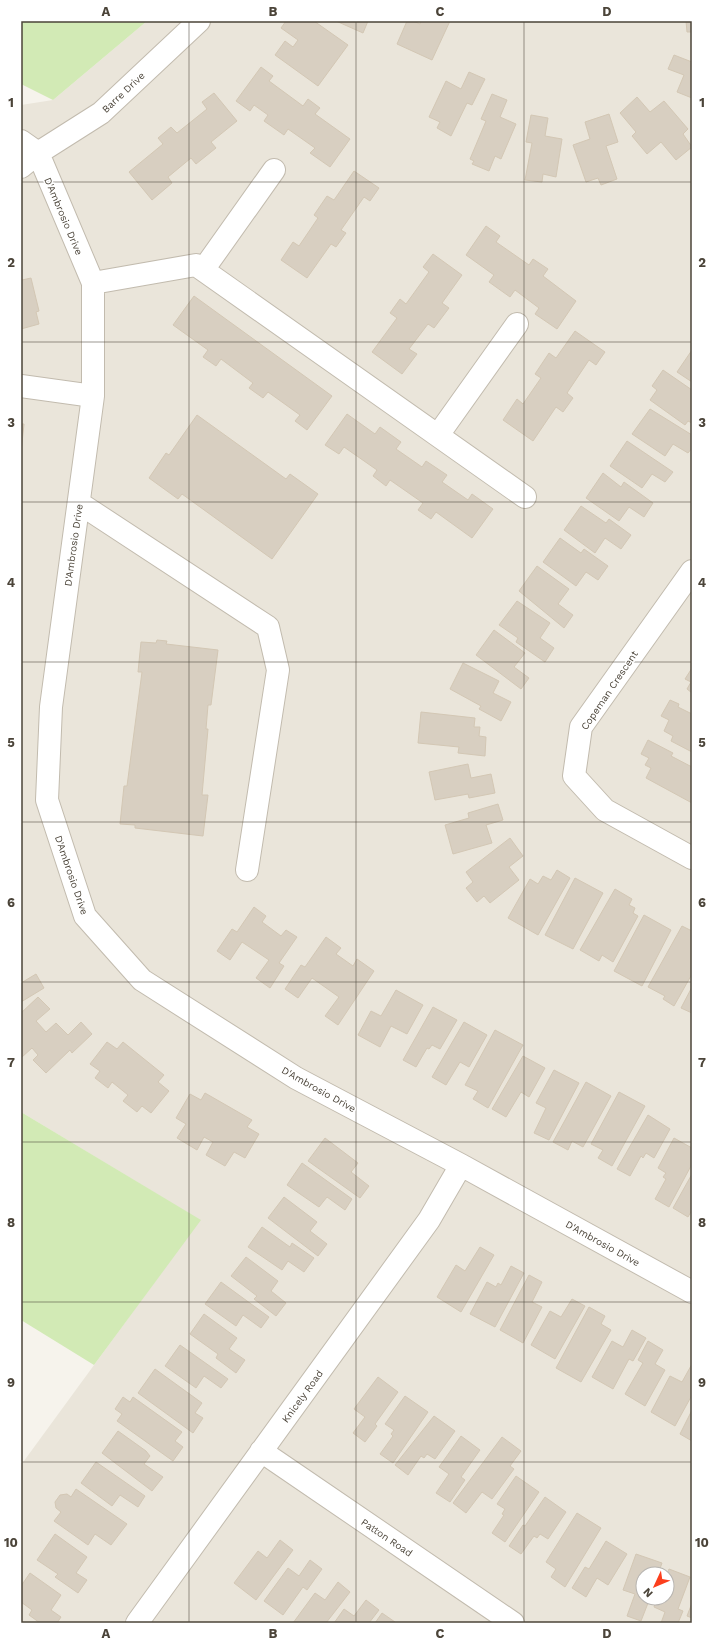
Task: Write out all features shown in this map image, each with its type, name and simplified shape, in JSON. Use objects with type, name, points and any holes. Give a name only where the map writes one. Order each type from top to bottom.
[{"type":"street","name":"Barre Drive","points":[[21,167],[29,147],[101,113],[199,21]]},
{"type":"street","name":"D'Ambrosio Drive","points":[[29,147],[92,283],[93,396],[51,706],[47,800],[85,916],[142,980],[296,1078],[461,1165],[692,1292]]},
{"type":"street","points":[[203,270],[274,170]]},
{"type":"street","points":[[92,283],[196,265],[525,497]]},
{"type":"street","points":[[438,435],[517,324]]},
{"type":"street","points":[[21,386],[93,396]]},
{"type":"street","points":[[79,503],[268,627],[278,670],[247,870]]},
{"type":"street","name":"Copeman Crescent","points":[[692,571],[581,727],[574,776],[605,810],[692,858]]},
{"type":"street","name":"Knicely Road","points":[[137,1623],[429,1220],[461,1165]]},
{"type":"street","name":"Patton Road","points":[[261,1451],[512,1623]]},
{"type":"shaded area","points":[[147,21],[692,21],[692,1623],[21,1623],[21,1465],[200,1220],[21,1112],[21,105],[53,100]]},
{"type":"green space","points":[[21,21],[147,21],[53,100],[21,84]]},
{"type":"green space","points":[[21,1112],[201,1220],[94,1365],[21,1320]]},
{"type":"building","points":[[286,21],[314,21],[348,45],[318,86],[275,55],[285,41],[293,47],[298,40],[281,28]]},
{"type":"building","points":[[336,21],[368,21],[363,33]]},
{"type":"building","points":[[407,21],[413,21],[420,24],[421,21],[450,21],[432,60],[397,44]]},
{"type":"building","points":[[686,21],[692,21],[692,32],[687,32]]},
{"type":"building","points":[[674,55],[692,62],[692,98],[677,92],[684,75],[668,69]]},
{"type":"building","points":[[261,67],[273,76],[269,81],[303,106],[308,99],[320,108],[315,114],[350,139],[330,167],[310,153],[315,148],[288,129],[284,135],[264,121],[268,115],[254,105],[250,111],[236,101]]},
{"type":"building","points":[[469,72],[485,79],[472,105],[467,103],[451,136],[437,128],[440,122],[429,117],[446,81],[461,89]]},
{"type":"building","points":[[214,93],[237,121],[211,142],[216,148],[196,164],[191,158],[168,177],[172,183],[152,200],[129,172],[163,144],[158,138],[171,127],[177,133],[207,109],[202,102]]},
{"type":"building","points":[[492,94],[507,100],[500,117],[516,124],[501,159],[495,156],[489,171],[472,164],[474,161],[470,159],[486,121],[481,119]]},
{"type":"building","points":[[637,97],[650,112],[664,101],[688,129],[683,134],[692,147],[676,160],[661,142],[647,154],[632,136],[636,132],[620,113]]},
{"type":"building","points":[[609,114],[618,142],[606,146],[617,179],[601,185],[598,178],[586,182],[573,145],[590,139],[585,122]]},
{"type":"building","points":[[531,115],[548,118],[545,136],[562,139],[556,177],[543,174],[542,182],[525,180],[532,143],[526,142]]},
{"type":"building","points":[[354,171],[379,188],[370,201],[364,197],[341,230],[346,233],[336,247],[331,244],[307,278],[281,260],[293,242],[299,246],[318,218],[314,215],[327,196],[334,200]]},
{"type":"building","points":[[486,226],[500,236],[496,242],[529,265],[533,259],[548,269],[543,276],[576,301],[557,329],[535,314],[539,308],[515,290],[510,297],[489,282],[494,275],[466,255]]},
{"type":"building","points":[[433,254],[462,275],[442,303],[449,308],[434,328],[428,324],[409,349],[417,354],[402,374],[372,352],[397,318],[390,313],[400,299],[406,304],[429,272],[423,267]]},
{"type":"building","points":[[21,277],[22,280],[31,278],[39,311],[36,312],[39,324],[21,329]]},
{"type":"building","points":[[194,296],[332,396],[307,430],[295,421],[300,415],[268,392],[263,398],[249,388],[253,383],[221,359],[216,366],[203,357],[208,350],[173,325]]},
{"type":"building","points":[[575,331],[605,352],[596,365],[589,360],[567,393],[573,398],[563,412],[556,407],[533,441],[503,420],[517,399],[523,404],[541,378],[535,374],[549,353],[556,358]]},
{"type":"building","points":[[692,350],[692,382],[677,372]]},
{"type":"building","points":[[663,370],[692,390],[692,423],[688,421],[685,425],[650,400],[657,390],[652,386]]},
{"type":"building","points":[[650,409],[692,435],[692,448],[688,453],[673,444],[665,456],[632,434]]},
{"type":"building","points":[[347,414],[375,434],[380,427],[401,442],[396,449],[422,467],[426,461],[447,475],[442,482],[468,500],[472,494],[493,509],[472,538],[436,512],[431,519],[418,510],[423,503],[390,480],[386,486],[373,476],[377,470],[344,447],[339,454],[325,445]]},
{"type":"building","points":[[197,415],[286,479],[290,474],[318,494],[272,559],[182,494],[178,499],[149,478],[166,453],[169,455]]},
{"type":"building","points":[[21,424],[24,424],[21,452]]},
{"type":"building","points":[[627,441],[673,472],[665,482],[652,474],[642,488],[610,466]]},
{"type":"building","points":[[603,473],[621,487],[624,482],[653,503],[644,517],[629,507],[619,521],[586,498]]},
{"type":"building","points":[[581,506],[606,523],[609,519],[631,535],[621,549],[605,538],[595,553],[564,530]]},
{"type":"building","points":[[560,538],[581,553],[584,549],[608,566],[598,580],[586,572],[576,586],[543,562]]},
{"type":"building","points":[[537,566],[569,589],[558,604],[573,615],[564,628],[519,591]]},
{"type":"building","points":[[517,601],[550,623],[540,638],[554,648],[545,662],[516,642],[518,638],[499,625]]},
{"type":"building","points":[[494,630],[525,653],[514,667],[529,678],[521,689],[476,655]]},
{"type":"building","points":[[157,640],[167,641],[166,644],[218,650],[211,705],[208,705],[206,729],[208,729],[202,795],[208,795],[203,836],[135,828],[135,825],[120,824],[124,786],[127,786],[142,672],[138,672],[141,642],[156,643]]},
{"type":"building","points":[[463,663],[499,681],[493,693],[511,702],[501,721],[479,709],[481,706],[450,689]]},
{"type":"building","points":[[692,668],[692,693],[687,689],[691,682],[685,679]]},
{"type":"building","points":[[670,700],[679,704],[678,707],[692,714],[692,752],[671,741],[673,736],[664,731],[669,720],[661,716]]},
{"type":"building","points":[[421,712],[475,718],[474,727],[480,727],[479,736],[486,737],[485,756],[458,753],[459,747],[418,743]]},
{"type":"building","points":[[648,740],[673,753],[671,756],[692,767],[692,803],[646,778],[651,768],[645,765],[649,758],[641,754]]},
{"type":"building","points":[[468,764],[471,778],[491,774],[495,793],[469,798],[468,794],[435,800],[429,772]]},
{"type":"building","points":[[498,804],[503,820],[486,825],[492,843],[453,854],[445,825],[469,818],[468,813]]},
{"type":"building","points":[[510,838],[523,856],[509,867],[519,880],[490,903],[484,896],[477,902],[466,888],[473,882],[466,872]]},
{"type":"building","points":[[557,870],[570,878],[538,935],[508,918],[530,879],[538,884],[543,876],[551,880]]},
{"type":"building","points":[[575,878],[603,893],[573,949],[545,935]]},
{"type":"building","points":[[615,889],[632,899],[629,905],[635,908],[633,913],[638,916],[613,962],[602,955],[599,961],[580,950]]},
{"type":"building","points":[[254,907],[266,916],[262,922],[281,936],[286,930],[297,937],[279,963],[284,966],[270,988],[256,978],[269,960],[242,942],[230,960],[217,951],[232,929],[237,932]]},
{"type":"building","points":[[644,915],[671,930],[642,986],[614,971]]},
{"type":"building","points":[[682,926],[692,931],[692,974],[674,1006],[663,999],[665,996],[648,987]]},
{"type":"building","points":[[326,937],[341,948],[336,954],[353,966],[357,959],[374,971],[338,1025],[325,1016],[339,997],[312,978],[298,998],[285,989],[301,965],[305,967]]},
{"type":"building","points":[[36,974],[44,988],[21,1002],[21,983]]},
{"type":"building","points":[[692,987],[692,1013],[681,1008]]},
{"type":"building","points":[[396,990],[423,1005],[407,1034],[391,1026],[380,1047],[358,1035],[371,1011],[381,1016]]},
{"type":"building","points":[[38,997],[50,1009],[36,1021],[46,1032],[56,1023],[68,1035],[81,1022],[92,1034],[72,1053],[70,1050],[46,1073],[33,1060],[38,1055],[32,1048],[22,1057],[21,1055],[21,1013]]},
{"type":"building","points":[[433,1007],[457,1020],[440,1049],[432,1045],[429,1049],[427,1048],[416,1067],[403,1060]]},
{"type":"building","points":[[464,1022],[487,1035],[469,1067],[460,1062],[446,1085],[432,1077]]},
{"type":"building","points":[[495,1030],[523,1045],[488,1108],[473,1099],[478,1091],[465,1085]]},
{"type":"building","points":[[107,1042],[117,1049],[123,1042],[164,1075],[158,1082],[169,1091],[151,1113],[142,1106],[137,1112],[123,1101],[128,1095],[112,1082],[108,1088],[95,1078],[100,1071],[90,1064]]},
{"type":"building","points":[[523,1056],[545,1068],[529,1097],[521,1092],[506,1117],[492,1109]]},
{"type":"building","points":[[554,1070],[579,1083],[549,1140],[534,1133],[546,1108],[536,1103]]},
{"type":"building","points":[[586,1082],[611,1096],[583,1147],[572,1141],[568,1150],[553,1142]]},
{"type":"building","points":[[619,1092],[645,1106],[612,1166],[598,1158],[603,1150],[591,1144]]},
{"type":"building","points":[[205,1093],[252,1120],[247,1127],[259,1134],[245,1158],[234,1152],[225,1166],[206,1155],[213,1142],[204,1137],[197,1150],[177,1138],[186,1124],[176,1118],[190,1094],[201,1100]]},
{"type":"building","points":[[648,1115],[670,1129],[654,1158],[646,1153],[643,1158],[641,1156],[630,1176],[617,1169]]},
{"type":"building","points":[[325,1138],[358,1163],[351,1172],[369,1186],[360,1198],[308,1161]]},
{"type":"building","points":[[674,1138],[692,1148],[692,1164],[669,1207],[655,1199],[666,1179],[663,1177],[666,1173],[658,1168]]},
{"type":"building","points":[[302,1163],[352,1199],[345,1210],[327,1197],[319,1207],[287,1185]]},
{"type":"building","points":[[692,1174],[692,1210],[688,1217],[673,1208]]},
{"type":"building","points":[[284,1197],[317,1222],[310,1231],[327,1244],[318,1256],[268,1218]]},
{"type":"building","points":[[262,1227],[290,1247],[292,1243],[314,1258],[304,1272],[288,1261],[282,1270],[248,1247]]},
{"type":"building","points":[[480,1247],[494,1255],[461,1312],[437,1297],[456,1265],[465,1271]]},
{"type":"building","points":[[246,1257],[278,1281],[271,1291],[286,1303],[276,1316],[254,1299],[257,1296],[231,1276]]},
{"type":"building","points":[[511,1266],[524,1273],[495,1327],[470,1314],[487,1282],[496,1287],[498,1283],[501,1285]]},
{"type":"building","points":[[529,1275],[542,1282],[532,1302],[542,1307],[523,1343],[500,1330]]},
{"type":"building","points":[[221,1282],[269,1317],[261,1328],[243,1315],[236,1326],[205,1304]]},
{"type":"building","points":[[572,1299],[585,1306],[555,1359],[531,1345],[550,1311],[561,1317]]},
{"type":"building","points":[[589,1307],[605,1316],[601,1324],[611,1330],[581,1382],[556,1368]]},
{"type":"building","points":[[204,1314],[237,1338],[229,1349],[245,1360],[236,1373],[216,1358],[218,1354],[190,1334]]},
{"type":"building","points":[[632,1330],[646,1338],[633,1361],[629,1359],[613,1389],[592,1377],[612,1341],[623,1347]]},
{"type":"building","points":[[648,1341],[663,1350],[655,1364],[665,1370],[645,1406],[625,1394],[643,1363],[638,1360]]},
{"type":"building","points":[[180,1345],[228,1379],[221,1388],[204,1376],[196,1388],[165,1366]]},
{"type":"building","points":[[692,1364],[692,1395],[675,1426],[651,1412],[670,1376],[682,1382]]},
{"type":"building","points":[[155,1369],[202,1403],[195,1413],[203,1418],[193,1433],[138,1393]]},
{"type":"building","points":[[378,1377],[398,1392],[375,1424],[377,1426],[365,1442],[353,1433],[365,1417],[354,1409]]},
{"type":"building","points":[[405,1396],[428,1412],[393,1463],[380,1454],[393,1436],[391,1434],[394,1430],[385,1424]]},
{"type":"building","points":[[123,1397],[130,1402],[133,1397],[182,1432],[175,1441],[183,1447],[173,1461],[117,1421],[122,1414],[115,1409]]},
{"type":"building","points":[[692,1410],[692,1441],[680,1434]]},
{"type":"building","points":[[434,1416],[455,1431],[435,1459],[427,1454],[424,1458],[421,1456],[408,1475],[395,1465]]},
{"type":"building","points":[[118,1431],[146,1451],[150,1456],[144,1464],[163,1477],[152,1491],[102,1453]]},
{"type":"building","points":[[461,1436],[480,1450],[461,1477],[465,1480],[450,1502],[436,1493],[449,1474],[439,1467]]},
{"type":"building","points":[[502,1437],[521,1451],[510,1466],[514,1469],[492,1499],[482,1492],[466,1513],[453,1503]]},
{"type":"building","points":[[96,1462],[145,1496],[138,1507],[120,1495],[112,1506],[81,1483]]},
{"type":"building","points":[[516,1476],[539,1492],[505,1542],[492,1533],[504,1515],[502,1514],[505,1509],[497,1504]]},
{"type":"building","points":[[76,1489],[127,1524],[111,1545],[95,1534],[88,1545],[54,1521],[61,1512],[56,1508],[55,1502],[60,1495],[67,1494],[71,1497]]},
{"type":"building","points":[[545,1497],[566,1512],[548,1539],[540,1534],[537,1538],[534,1536],[521,1554],[509,1546]]},
{"type":"building","points":[[577,1513],[601,1528],[565,1587],[551,1577],[556,1569],[546,1562]]},
{"type":"building","points":[[55,1534],[87,1557],[76,1573],[87,1580],[78,1593],[55,1577],[58,1574],[37,1560]]},
{"type":"building","points":[[280,1540],[293,1550],[256,1600],[234,1583],[258,1551],[267,1558]]},
{"type":"building","points":[[606,1541],[627,1554],[608,1585],[597,1578],[586,1597],[572,1588],[585,1567],[589,1569]]},
{"type":"building","points":[[636,1554],[662,1563],[661,1566],[635,1566],[635,1594],[623,1590]]},
{"type":"building","points":[[310,1560],[322,1569],[307,1590],[303,1587],[283,1615],[264,1601],[288,1568],[299,1576]]},
{"type":"building","points":[[675,1571],[690,1577],[678,1609],[683,1611],[678,1623],[661,1623],[665,1612],[654,1607],[675,1606]]},
{"type":"building","points":[[30,1573],[61,1595],[51,1610],[61,1617],[57,1623],[40,1623],[29,1615],[32,1610],[21,1602],[21,1586]]},
{"type":"building","points":[[338,1582],[350,1592],[326,1623],[293,1623],[315,1593],[325,1600]]},
{"type":"building","points":[[635,1594],[635,1606],[647,1606],[641,1621],[627,1616]]},
{"type":"building","points":[[366,1600],[379,1610],[369,1623],[334,1623],[344,1609],[354,1616]]},
{"type":"building","points":[[692,1603],[692,1618],[687,1616]]},
{"type":"building","points":[[382,1613],[395,1622],[375,1623]]}]
